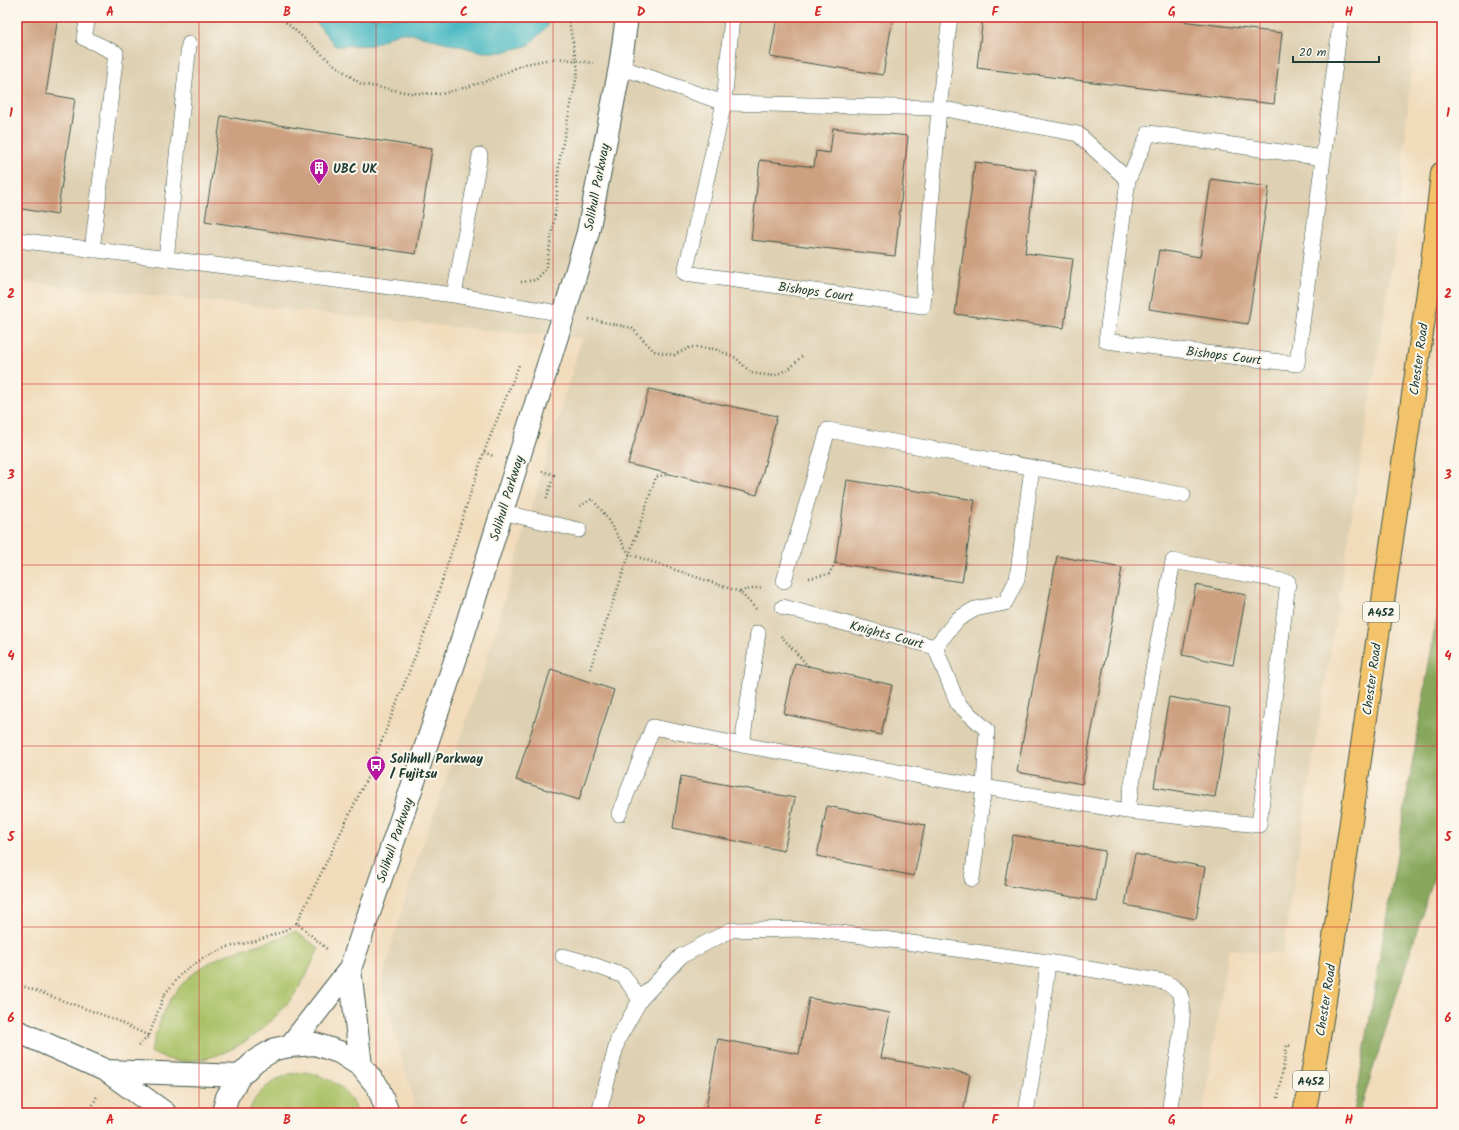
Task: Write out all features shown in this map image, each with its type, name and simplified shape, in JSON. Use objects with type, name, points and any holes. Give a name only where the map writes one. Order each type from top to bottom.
[{"type":"highway","name":"Chester Road","points":[[1304,1113],[1324,1007],[1430,279],[1442,173]]},
{"type":"street","name":"Solihull Parkway","points":[[350,969],[458,652],[564,314],[588,232],[620,67],[627,17]]},
{"type":"street","points":[[290,1046],[350,969]]},
{"type":"street","points":[[350,969],[361,1066]]},
{"type":"street","points":[[17,1031],[107,1071],[165,1113]]},
{"type":"street","points":[[223,1113],[227,1097],[240,1076],[255,1060],[275,1049],[315,1044],[338,1052],[361,1066],[378,1087],[388,1113]]},
{"type":"street","points":[[107,1071],[240,1076]]},
{"type":"lane","points":[[88,17],[84,38],[116,53],[92,250]]},
{"type":"lane","name":"Bishops Court","points":[[732,17],[724,103],[685,273],[922,306],[939,108],[950,17]]},
{"type":"lane","name":"Bishops Court","points":[[1323,158],[1149,133],[1128,180],[1106,341],[1297,364],[1323,158],[1340,17]]},
{"type":"lane","points":[[166,259],[189,44]]},
{"type":"lane","points":[[620,67],[724,103],[939,108],[1078,134],[1128,180]]},
{"type":"lane","points":[[454,295],[480,155]]},
{"type":"lane","points":[[17,240],[454,295],[564,314]]},
{"type":"lane","points":[[784,581],[828,430],[1183,495]]},
{"type":"lane","name":"Knights Court","points":[[783,607],[935,647],[958,619],[975,608],[1005,604],[1017,579],[1032,468]]},
{"type":"lane","points":[[502,512],[579,530]]},
{"type":"lane","points":[[619,814],[652,727],[742,745],[1127,811],[1259,825],[1288,582],[1173,561],[1127,811]]},
{"type":"lane","points":[[742,745],[758,633]]},
{"type":"lane","points":[[935,647],[958,704],[987,730],[984,787],[972,879]]},
{"type":"lane","points":[[599,1113],[618,1039],[640,1000],[681,956],[731,930],[812,929],[1048,962],[1164,982],[1172,985],[1181,996],[1183,1008],[1169,1113]]},
{"type":"lane","points":[[563,956],[624,976],[640,1000]]},
{"type":"lane","points":[[1026,1113],[1041,1021],[1048,962]]},
{"type":"path","points":[[280,17],[332,63],[361,84],[410,93],[442,94],[487,81],[525,64],[557,58],[620,67]]},
{"type":"path","points":[[518,282],[536,280],[546,269],[556,207],[559,162],[578,70],[568,17]]},
{"type":"path","points":[[564,314],[632,328],[654,351],[674,355],[691,347],[715,349],[736,358],[751,372],[774,376],[790,368],[802,356]]},
{"type":"path","points":[[107,1071],[149,1036],[164,995],[183,972],[203,958],[228,947],[256,941],[282,932],[296,923],[366,778],[428,624],[484,452],[520,362]]},
{"type":"path","points":[[484,452],[554,475],[546,500],[552,504]]},
{"type":"path","points":[[590,669],[656,477],[669,474]]},
{"type":"path","points":[[575,509],[592,499],[603,512],[629,554],[740,592],[761,614]]},
{"type":"path","points":[[776,630],[809,666]]},
{"type":"path","points":[[296,923],[350,969]]},
{"type":"path","points":[[17,984],[111,1018],[149,1036]]},
{"type":"shaded area","points":[[17,17],[1415,17],[1398,227],[1282,954],[1228,949],[1203,1113],[412,1113],[414,1102],[381,983],[412,876],[483,672],[582,338],[502,332],[17,281]]},
{"type":"green space","points":[[1442,585],[1442,852],[1359,1113],[1354,1113]]},
{"type":"green space","points":[[294,931],[319,948],[299,989],[285,1007],[261,1030],[233,1048],[218,1055],[202,1059],[176,1061],[150,1052],[165,1009],[171,998],[187,979],[206,965],[227,954],[274,940]]},
{"type":"green space","points":[[306,1072],[325,1078],[338,1085],[344,1090],[359,1113],[249,1113],[251,1106],[265,1088],[284,1076]]},
{"type":"water","points":[[312,17],[550,17],[547,27],[529,45],[503,52],[483,52],[400,32],[372,45],[335,46]]},
{"type":"building","points":[[17,17],[58,17],[46,94],[75,99],[57,215],[17,208]]},
{"type":"building","points":[[777,17],[893,17],[883,75],[770,57]]},
{"type":"building","points":[[983,17],[1147,17],[1282,33],[1274,104],[977,68]]},
{"type":"building","name":"UBC UK","points":[[221,116],[432,149],[416,254],[205,221]]},
{"type":"building","points":[[833,128],[908,136],[895,256],[751,240],[760,160],[814,167],[816,151],[830,153]]},
{"type":"building","points":[[975,162],[1036,170],[1025,253],[1073,259],[1064,328],[955,314]]},
{"type":"building","points":[[1211,179],[1269,187],[1248,324],[1149,309],[1159,250],[1200,257]]},
{"type":"building","points":[[649,389],[777,416],[757,495],[628,464]]},
{"type":"building","points":[[847,480],[975,500],[962,582],[835,563]]},
{"type":"building","points":[[1057,556],[1122,568],[1082,784],[1017,772]]},
{"type":"building","points":[[1196,585],[1246,595],[1233,665],[1182,655]]},
{"type":"building","points":[[795,663],[892,685],[881,735],[784,714]]},
{"type":"building","points":[[551,669],[614,690],[579,800],[516,780]]},
{"type":"building","points":[[1169,697],[1230,708],[1215,797],[1154,787]]},
{"type":"building","points":[[681,776],[795,798],[784,851],[673,828]]},
{"type":"building","points":[[827,806],[925,825],[914,876],[817,856]]},
{"type":"building","points":[[1013,835],[1105,851],[1096,901],[1004,885]]},
{"type":"building","points":[[1135,854],[1205,867],[1196,919],[1125,905]]},
{"type":"building","points":[[809,998],[890,1013],[881,1058],[970,1074],[963,1113],[705,1113],[718,1039],[799,1054]]},
{"type":"place","name":"UBC UK","points":[[319,185]]},
{"type":"place","name":"Solihull Parkway / Fujitsu","points":[[376,782]]}]
